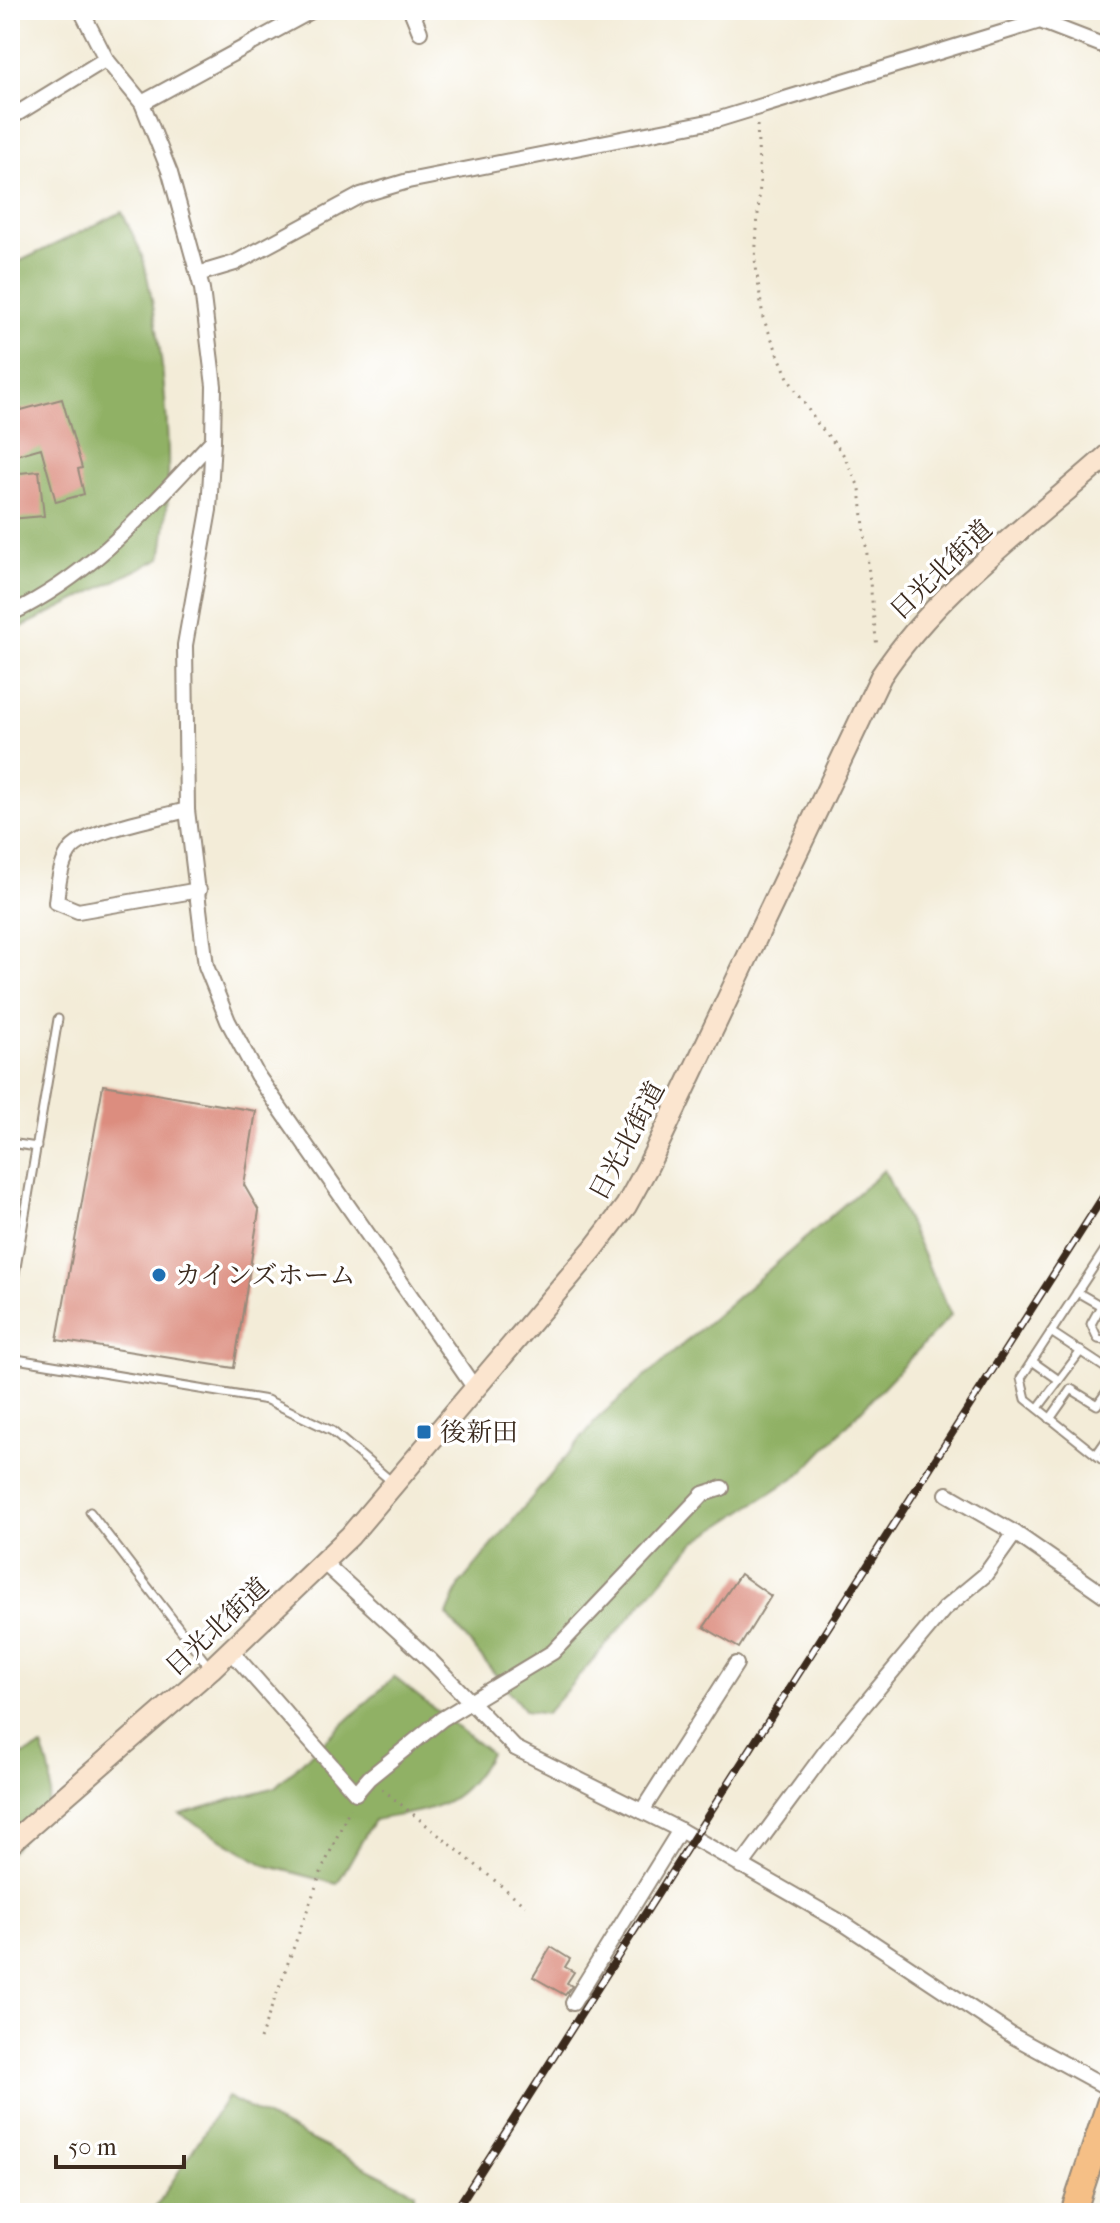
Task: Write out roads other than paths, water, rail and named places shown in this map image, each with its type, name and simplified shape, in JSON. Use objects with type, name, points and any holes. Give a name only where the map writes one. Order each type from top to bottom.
[{"type":"highway","points":[[1073,2213],[1110,2101]]},
{"type":"street","points":[[81,10],[106,59],[142,103],[170,173],[198,274],[214,386],[209,510],[185,645],[187,810],[206,966],[228,1021],[257,1075],[476,1390]]},
{"type":"street","points":[[142,103],[313,10]]},
{"type":"street","points":[[411,10],[420,32]]},
{"type":"street","points":[[198,274],[235,263],[361,195],[408,181],[713,121],[1040,15],[1110,48]]},
{"type":"street","points":[[10,118],[106,59]]},
{"type":"street","points":[[10,614],[49,595],[108,552],[213,440]]},
{"type":"street","name":"日光北街道","points":[[10,1844],[231,1651],[323,1562],[395,1485],[476,1390],[626,1206],[881,676],[903,642],[941,601],[1110,453]]},
{"type":"street","points":[[187,810],[96,834],[70,850],[58,882],[56,902],[78,911],[199,890]]},
{"type":"street","points":[[231,1651],[356,1793],[369,1778],[442,1719],[553,1652],[703,1494],[722,1488]]},
{"type":"street","points":[[947,1494],[1015,1533],[1110,1599]]},
{"type":"street","points":[[741,1866],[826,1751],[944,1609],[985,1575],[1015,1533]]},
{"type":"street","points":[[323,1562],[432,1662],[515,1748],[680,1830],[846,1925],[1013,2036],[1110,2089]]},
{"type":"street","points":[[642,1811],[736,1664]]},
{"type":"street","points":[[573,2003],[680,1830]]},
{"type":"lane","points":[[10,1303],[58,1019]]},
{"type":"lane","points":[[10,1143],[37,1147]]},
{"type":"lane","points":[[1109,1246],[1021,1378],[1026,1399],[1110,1466]]},
{"type":"lane","points":[[1077,1292],[1110,1311]]},
{"type":"lane","points":[[1101,1306],[1091,1324],[1098,1339],[1110,1341]]},
{"type":"lane","points":[[1051,1332],[1110,1371]]},
{"type":"lane","points":[[1038,1408],[1081,1351]]},
{"type":"lane","points":[[10,1358],[267,1400],[332,1431],[395,1485]]},
{"type":"lane","points":[[1032,1361],[1059,1380]]},
{"type":"lane","points":[[1050,1419],[1071,1389],[1097,1405],[1110,1387]]},
{"type":"lane","points":[[1096,1455],[1110,1435]]},
{"type":"lane","points":[[90,1512],[211,1669]]},
{"type":"railway","points":[[454,2213],[1110,1186]]},
{"type":"place","name":"カインズホーム","points":[[159,1275]]},
{"type":"place","name":"後新田","points":[[424,1432]]}]
